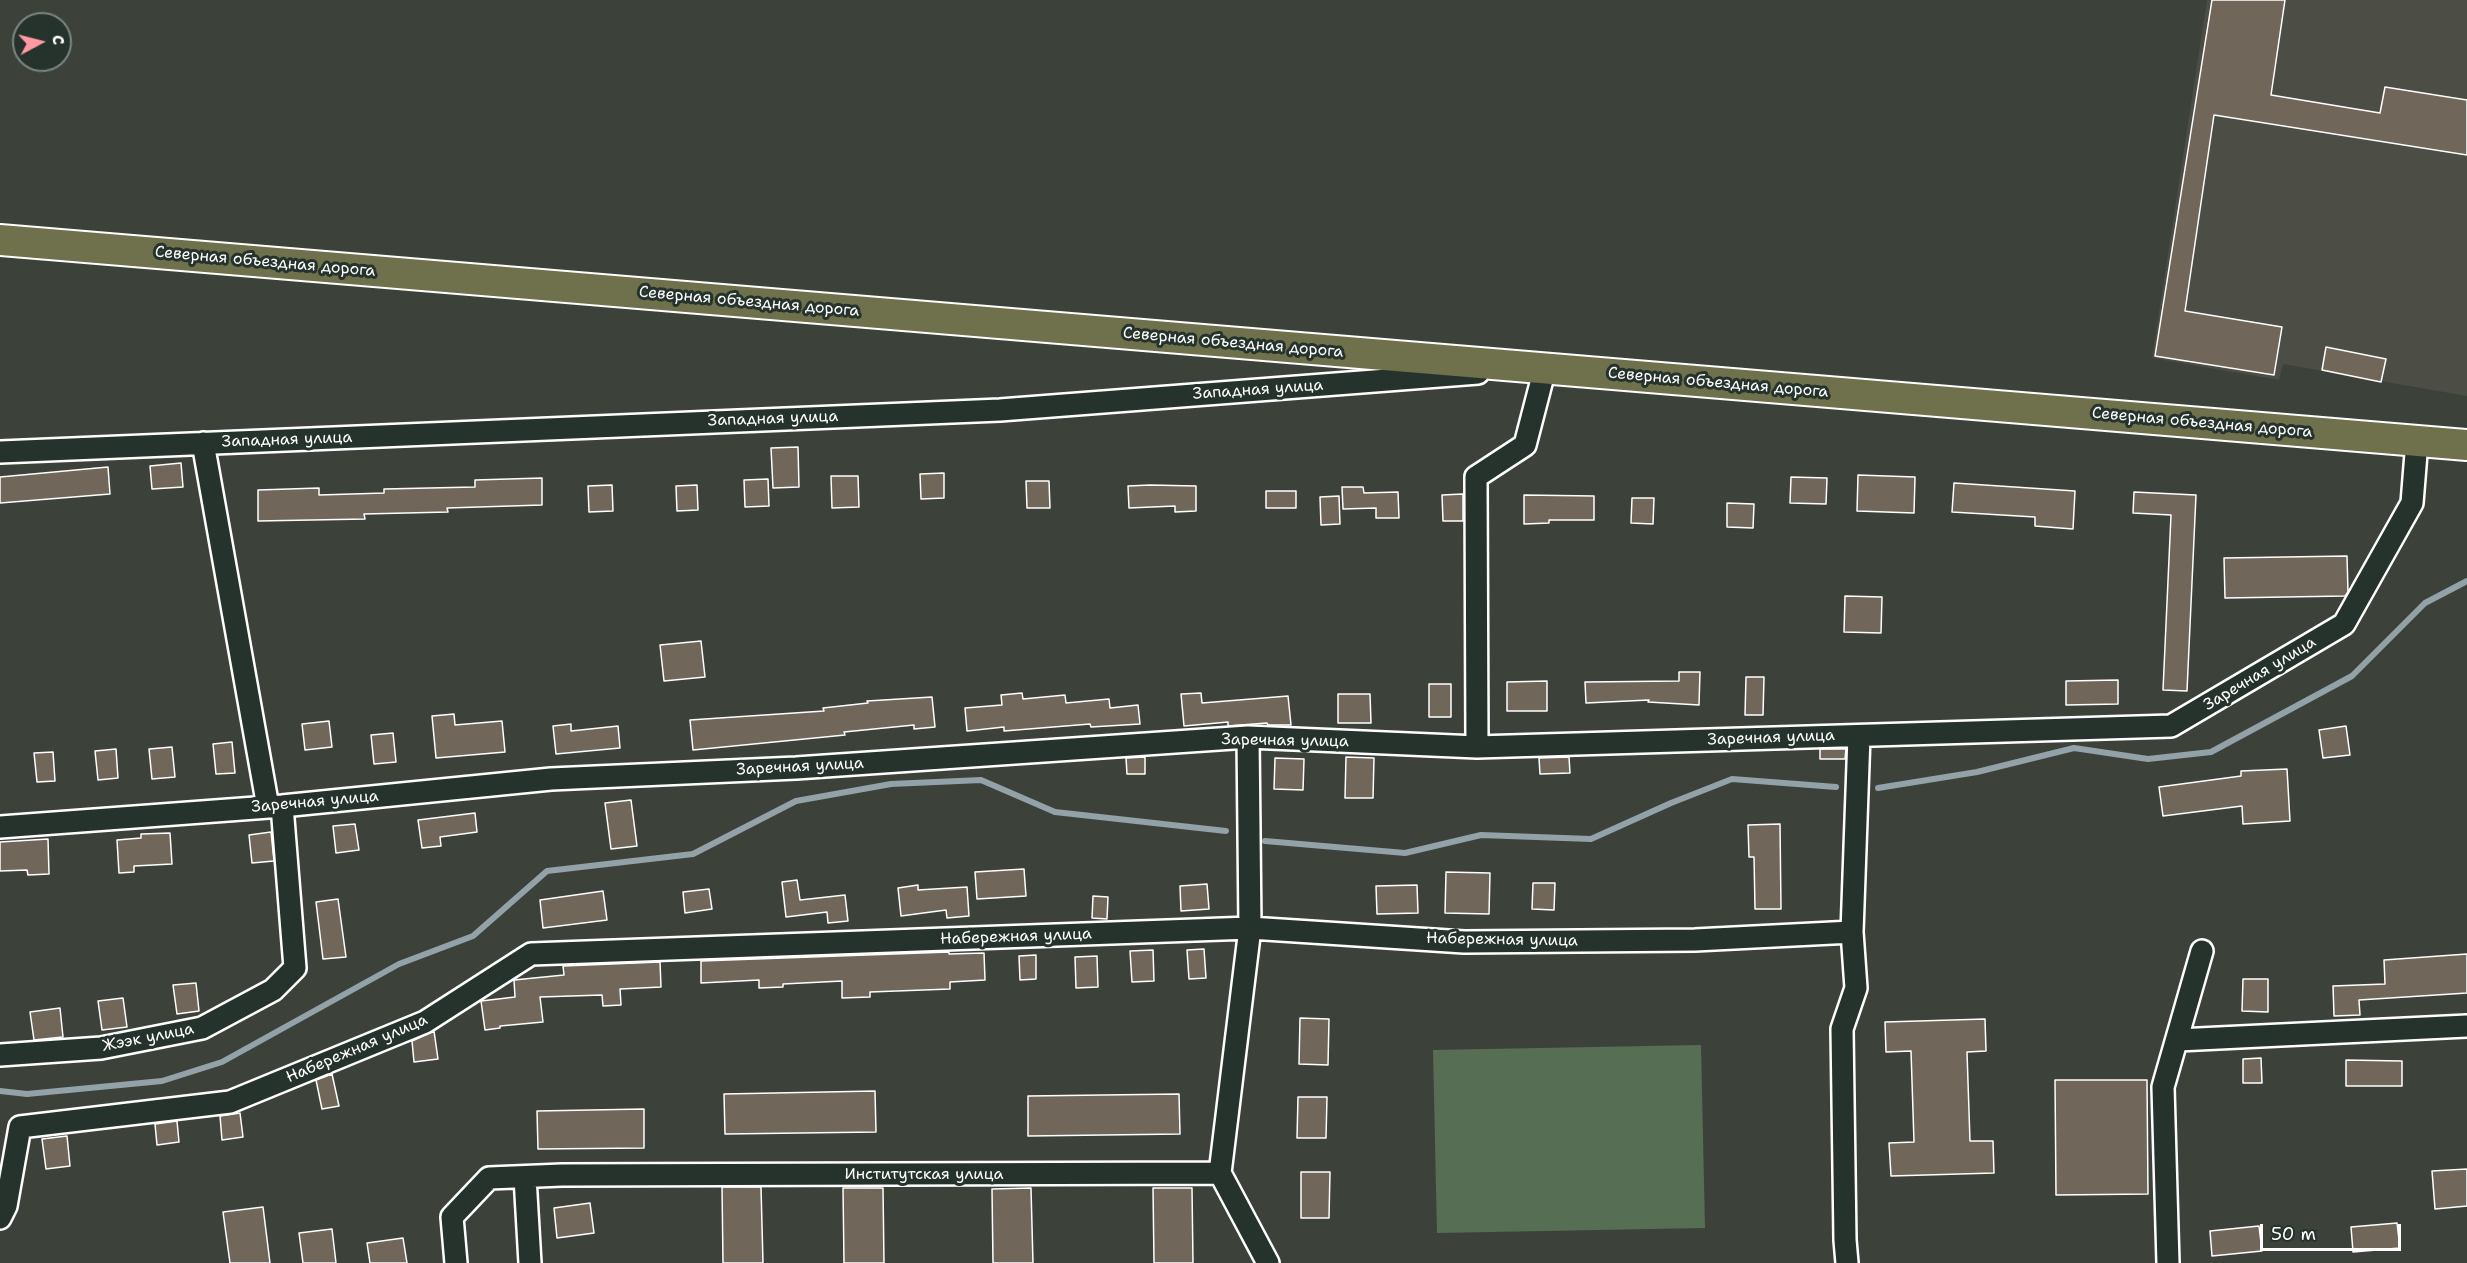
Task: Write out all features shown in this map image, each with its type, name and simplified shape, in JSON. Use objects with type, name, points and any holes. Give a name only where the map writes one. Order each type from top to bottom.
[{"type":"highway","name":"Северная объездная дорога","points":[[0,240],[2467,445]]},
{"type":"street","name":"Западная улица","points":[[0,452],[1000,410],[1545,368]]},
{"type":"street","points":[[1477,747],[1476,477],[1525,445],[1545,368]]},
{"type":"street","name":"Заречная улица","points":[[0,827],[275,807],[551,779],[796,768],[1248,737],[1477,747],[2171,726],[2343,624],[2412,502],[2417,441]]},
{"type":"street","name":"Жээк улица","points":[[0,1056],[101,1048],[202,1028],[273,990],[295,968],[275,807],[203,444]]},
{"type":"street","points":[[1847,1263],[1842,1029],[1856,988],[1852,932],[1859,736]]},
{"type":"street","points":[[1248,737],[1250,928],[1220,1173],[1268,1263]]},
{"type":"street","name":"Набережная улица","points":[[0,1218],[6,1206],[20,1127],[230,1102],[424,1022],[531,954],[1250,928],[1464,942],[1695,940],[1852,932]]},
{"type":"street","points":[[2168,1263],[2163,1087],[2202,951]]},
{"type":"street","points":[[2178,1040],[2467,1026]]},
{"type":"street","name":"Институтская улица","points":[[456,1263],[452,1217],[489,1178],[562,1175],[1220,1173]]},
{"type":"street","points":[[525,1177],[530,1263]]},
{"type":"shaded area","points":[[2207,0],[2467,0],[2467,396],[2283,364],[2279,380],[2152,358]]},
{"type":"green space","points":[[1701,1045],[1705,1228],[1437,1233],[1433,1050]]},
{"type":"building","points":[[2212,0],[2285,0],[2271,95],[2380,113],[2385,87],[2467,100],[2467,155],[2214,115],[2185,311],[2282,327],[2274,375],[2155,356]]},
{"type":"building","points":[[2326,347],[2386,359],[2381,382],[2322,370]]},
{"type":"building","points":[[798,447],[799,487],[773,488],[771,448]]},
{"type":"building","points":[[181,463],[183,487],[152,489],[150,466]]},
{"type":"building","points":[[108,467],[110,494],[0,503],[0,477]]},
{"type":"building","points":[[944,473],[944,498],[921,499],[920,474]]},
{"type":"building","points":[[1858,475],[1915,477],[1914,513],[1857,511]]},
{"type":"building","points":[[831,476],[858,476],[859,507],[832,508]]},
{"type":"building","points":[[1791,477],[1827,478],[1826,504],[1790,503]]},
{"type":"building","points":[[542,478],[542,505],[447,508],[448,512],[364,514],[365,519],[258,521],[258,490],[319,488],[319,495],[384,493],[384,489],[475,487],[475,480]]},
{"type":"building","points":[[768,479],[769,506],[745,507],[744,480]]},
{"type":"building","points":[[1026,481],[1049,481],[1050,508],[1027,508]]},
{"type":"building","points":[[1954,483],[2075,491],[2073,529],[2035,526],[2035,517],[1952,512]]},
{"type":"building","points":[[612,485],[613,511],[589,512],[588,486]]},
{"type":"building","points":[[697,485],[698,510],[677,511],[676,486]]},
{"type":"building","points":[[1128,486],[1196,486],[1196,511],[1175,512],[1175,506],[1129,508]]},
{"type":"building","points":[[1342,487],[1363,487],[1364,493],[1398,492],[1399,518],[1376,518],[1376,508],[1343,509]]},
{"type":"building","points":[[1266,491],[1296,491],[1296,508],[1266,508]]},
{"type":"building","points":[[2134,492],[2196,495],[2187,691],[2163,690],[2171,515],[2133,513]]},
{"type":"building","points":[[1463,494],[1463,521],[1443,521],[1442,495]]},
{"type":"building","points":[[1524,495],[1594,496],[1594,520],[1549,520],[1549,523],[1524,524]]},
{"type":"building","points":[[1339,496],[1340,524],[1321,525],[1320,497]]},
{"type":"building","points":[[1632,498],[1654,498],[1653,524],[1631,523]]},
{"type":"building","points":[[1727,503],[1754,504],[1753,528],[1727,527]]},
{"type":"building","points":[[2347,556],[2348,592],[2345,596],[2225,598],[2224,558]]},
{"type":"building","points":[[1845,596],[1882,597],[1881,633],[1844,632]]},
{"type":"building","points":[[701,641],[705,677],[664,681],[660,645]]},
{"type":"building","points":[[1679,672],[1700,672],[1699,705],[1648,702],[1649,700],[1586,703],[1585,682],[1679,681]]},
{"type":"building","points":[[1746,677],[1764,677],[1763,715],[1745,715]]},
{"type":"building","points":[[2118,680],[2118,704],[2066,705],[2066,681]]},
{"type":"building","points":[[1547,681],[1547,711],[1507,711],[1507,682]]},
{"type":"building","points":[[1429,684],[1451,684],[1451,717],[1429,717]]},
{"type":"building","points":[[1022,693],[1023,699],[1065,695],[1066,703],[1109,699],[1110,708],[1138,705],[1140,724],[1091,727],[1090,724],[1004,731],[1004,727],[967,731],[965,708],[1002,705],[1001,695]]},
{"type":"building","points":[[1201,693],[1202,703],[1288,696],[1291,725],[1268,725],[1267,723],[1228,726],[1228,722],[1184,726],[1181,694]]},
{"type":"building","points":[[1338,694],[1370,694],[1371,723],[1338,723]]},
{"type":"building","points":[[932,697],[935,727],[914,729],[914,725],[844,732],[845,735],[693,750],[690,720],[824,711],[823,708],[868,703],[867,701]]},
{"type":"building","points":[[454,714],[455,725],[502,721],[505,752],[436,758],[432,716]]},
{"type":"building","points":[[329,721],[332,747],[305,750],[302,724]]},
{"type":"building","points":[[571,724],[571,731],[618,726],[620,748],[556,754],[553,726]]},
{"type":"building","points":[[2346,726],[2350,755],[2323,758],[2319,730]]},
{"type":"building","points":[[393,733],[396,762],[374,764],[371,735]]},
{"type":"building","points":[[232,742],[235,773],[216,774],[213,744]]},
{"type":"building","points":[[172,747],[175,777],[152,779],[149,749]]},
{"type":"building","points":[[116,749],[118,778],[98,780],[95,751]]},
{"type":"building","points":[[1820,749],[1846,749],[1845,759],[1820,759]]},
{"type":"building","points":[[53,752],[55,781],[37,782],[34,753]]},
{"type":"building","points":[[1145,757],[1145,774],[1127,774],[1126,758]]},
{"type":"building","points":[[1346,757],[1374,758],[1373,798],[1345,798]]},
{"type":"building","points":[[1569,757],[1570,773],[1540,774],[1539,758]]},
{"type":"building","points":[[1275,758],[1304,759],[1303,790],[1274,789]]},
{"type":"building","points":[[2287,769],[2290,821],[2243,824],[2242,806],[2163,816],[2159,787],[2241,776],[2241,771]]},
{"type":"building","points":[[631,800],[637,846],[611,849],[605,803]]},
{"type":"building","points":[[475,813],[477,832],[440,837],[441,846],[422,848],[418,820]]},
{"type":"building","points":[[355,824],[359,850],[336,853],[333,826]]},
{"type":"building","points":[[1780,824],[1781,909],[1755,909],[1754,857],[1749,857],[1748,825]]},
{"type":"building","points":[[271,832],[274,861],[252,863],[249,835]]},
{"type":"building","points":[[170,833],[172,864],[134,866],[134,872],[119,873],[117,840],[141,838],[141,834]]},
{"type":"building","points":[[48,839],[49,874],[28,875],[27,870],[0,871],[0,842]]},
{"type":"building","points":[[1024,869],[1026,896],[977,899],[975,872]]},
{"type":"building","points":[[1446,872],[1490,873],[1489,914],[1445,913]]},
{"type":"building","points":[[797,880],[800,900],[845,895],[848,921],[828,923],[827,912],[786,917],[782,882]]},
{"type":"building","points":[[1533,883],[1555,883],[1554,910],[1532,909]]},
{"type":"building","points":[[1207,884],[1209,909],[1181,911],[1180,886]]},
{"type":"building","points":[[918,885],[918,890],[967,887],[969,916],[947,918],[946,910],[901,916],[898,888]]},
{"type":"building","points":[[1417,885],[1418,913],[1377,914],[1376,886]]},
{"type":"building","points":[[709,889],[712,909],[685,913],[683,892]]},
{"type":"building","points":[[603,891],[607,920],[543,928],[540,900]]},
{"type":"building","points":[[1093,896],[1108,897],[1107,919],[1092,918]]},
{"type":"building","points":[[338,899],[346,957],[323,959],[316,902]]},
{"type":"building","points":[[1204,949],[1206,978],[1189,979],[1187,950]]},
{"type":"building","points":[[1153,950],[1154,981],[1132,982],[1130,951]]},
{"type":"building","points":[[949,952],[949,954],[984,953],[985,980],[950,982],[950,989],[870,992],[870,997],[842,998],[842,981],[783,984],[783,987],[759,988],[759,980],[701,983],[701,961]]},
{"type":"building","points":[[2467,954],[2467,993],[2359,1000],[2360,1015],[2334,1016],[2333,986],[2385,984],[2384,960]]},
{"type":"building","points":[[1036,955],[1036,979],[1020,980],[1019,956]]},
{"type":"building","points":[[1097,956],[1098,987],[1076,988],[1075,957]]},
{"type":"building","points":[[660,962],[661,987],[620,989],[621,1005],[603,1006],[602,995],[540,997],[543,1022],[500,1026],[500,1028],[485,1030],[481,1001],[515,997],[514,980],[564,975],[563,966]]},
{"type":"building","points":[[2243,979],[2268,979],[2268,1012],[2242,1011]]},
{"type":"building","points":[[196,983],[199,1011],[177,1014],[173,985]]},
{"type":"building","points":[[123,998],[127,1027],[102,1030],[98,1001]]},
{"type":"building","points":[[60,1008],[63,1037],[34,1040],[30,1012]]},
{"type":"building","points":[[1300,1018],[1329,1019],[1328,1065],[1299,1064]]},
{"type":"building","points":[[1985,1019],[1986,1051],[1967,1052],[1970,1141],[1993,1141],[1994,1173],[1891,1176],[1889,1143],[1914,1142],[1911,1051],[1886,1052],[1885,1022]]},
{"type":"building","points":[[434,1031],[438,1059],[414,1062],[412,1041]]},
{"type":"building","points":[[2261,1058],[2262,1083],[2243,1083],[2243,1059]]},
{"type":"building","points":[[2346,1060],[2402,1061],[2402,1086],[2346,1086]]},
{"type":"building","points":[[332,1074],[339,1106],[322,1109],[316,1080]]},
{"type":"building","points":[[2055,1080],[2147,1080],[2148,1194],[2056,1195]]},
{"type":"building","points":[[875,1091],[876,1132],[725,1134],[724,1094]]},
{"type":"building","points":[[1179,1094],[1180,1134],[1028,1136],[1028,1096]]},
{"type":"building","points":[[1298,1097],[1327,1097],[1326,1138],[1297,1138]]},
{"type":"building","points":[[644,1109],[644,1148],[538,1149],[537,1111]]},
{"type":"building","points":[[240,1113],[243,1137],[222,1140],[220,1116]]},
{"type":"building","points":[[177,1121],[179,1142],[157,1145],[155,1124]]},
{"type":"building","points":[[67,1136],[70,1166],[46,1169],[42,1139]]},
{"type":"building","points":[[2467,1169],[2467,1206],[2435,1209],[2432,1171]]},
{"type":"building","points":[[1301,1172],[1330,1172],[1329,1218],[1301,1218]]},
{"type":"building","points":[[722,1187],[761,1187],[763,1263],[723,1263]]},
{"type":"building","points":[[843,1188],[883,1188],[884,1263],[844,1263]]},
{"type":"building","points":[[1031,1188],[1033,1263],[993,1263],[992,1189]]},
{"type":"building","points":[[1153,1188],[1192,1188],[1193,1263],[1154,1263]]},
{"type":"building","points":[[590,1203],[594,1233],[557,1238],[554,1208]]},
{"type":"building","points":[[263,1207],[270,1263],[230,1263],[223,1212]]},
{"type":"building","points":[[2397,1223],[2400,1248],[2353,1252],[2351,1227]]},
{"type":"building","points":[[2259,1226],[2262,1251],[2212,1256],[2210,1231]]},
{"type":"building","points":[[332,1229],[336,1263],[303,1263],[299,1233]]},
{"type":"building","points":[[403,1238],[407,1263],[370,1263],[367,1243]]},
{"type":"waterway","points":[[1878,788],[1977,772],[2074,748],[2148,759],[2211,752],[2352,676],[2425,603],[2467,581]]},
{"type":"waterway","points":[[1265,841],[1405,853],[1481,835],[1591,839],[1671,803],[1732,779],[1836,787]]},
{"type":"waterway","points":[[0,1091],[27,1094],[162,1081],[222,1062],[399,964],[473,936],[547,871],[693,854],[796,801],[891,784],[981,780],[1055,812],[1226,831]]}]
